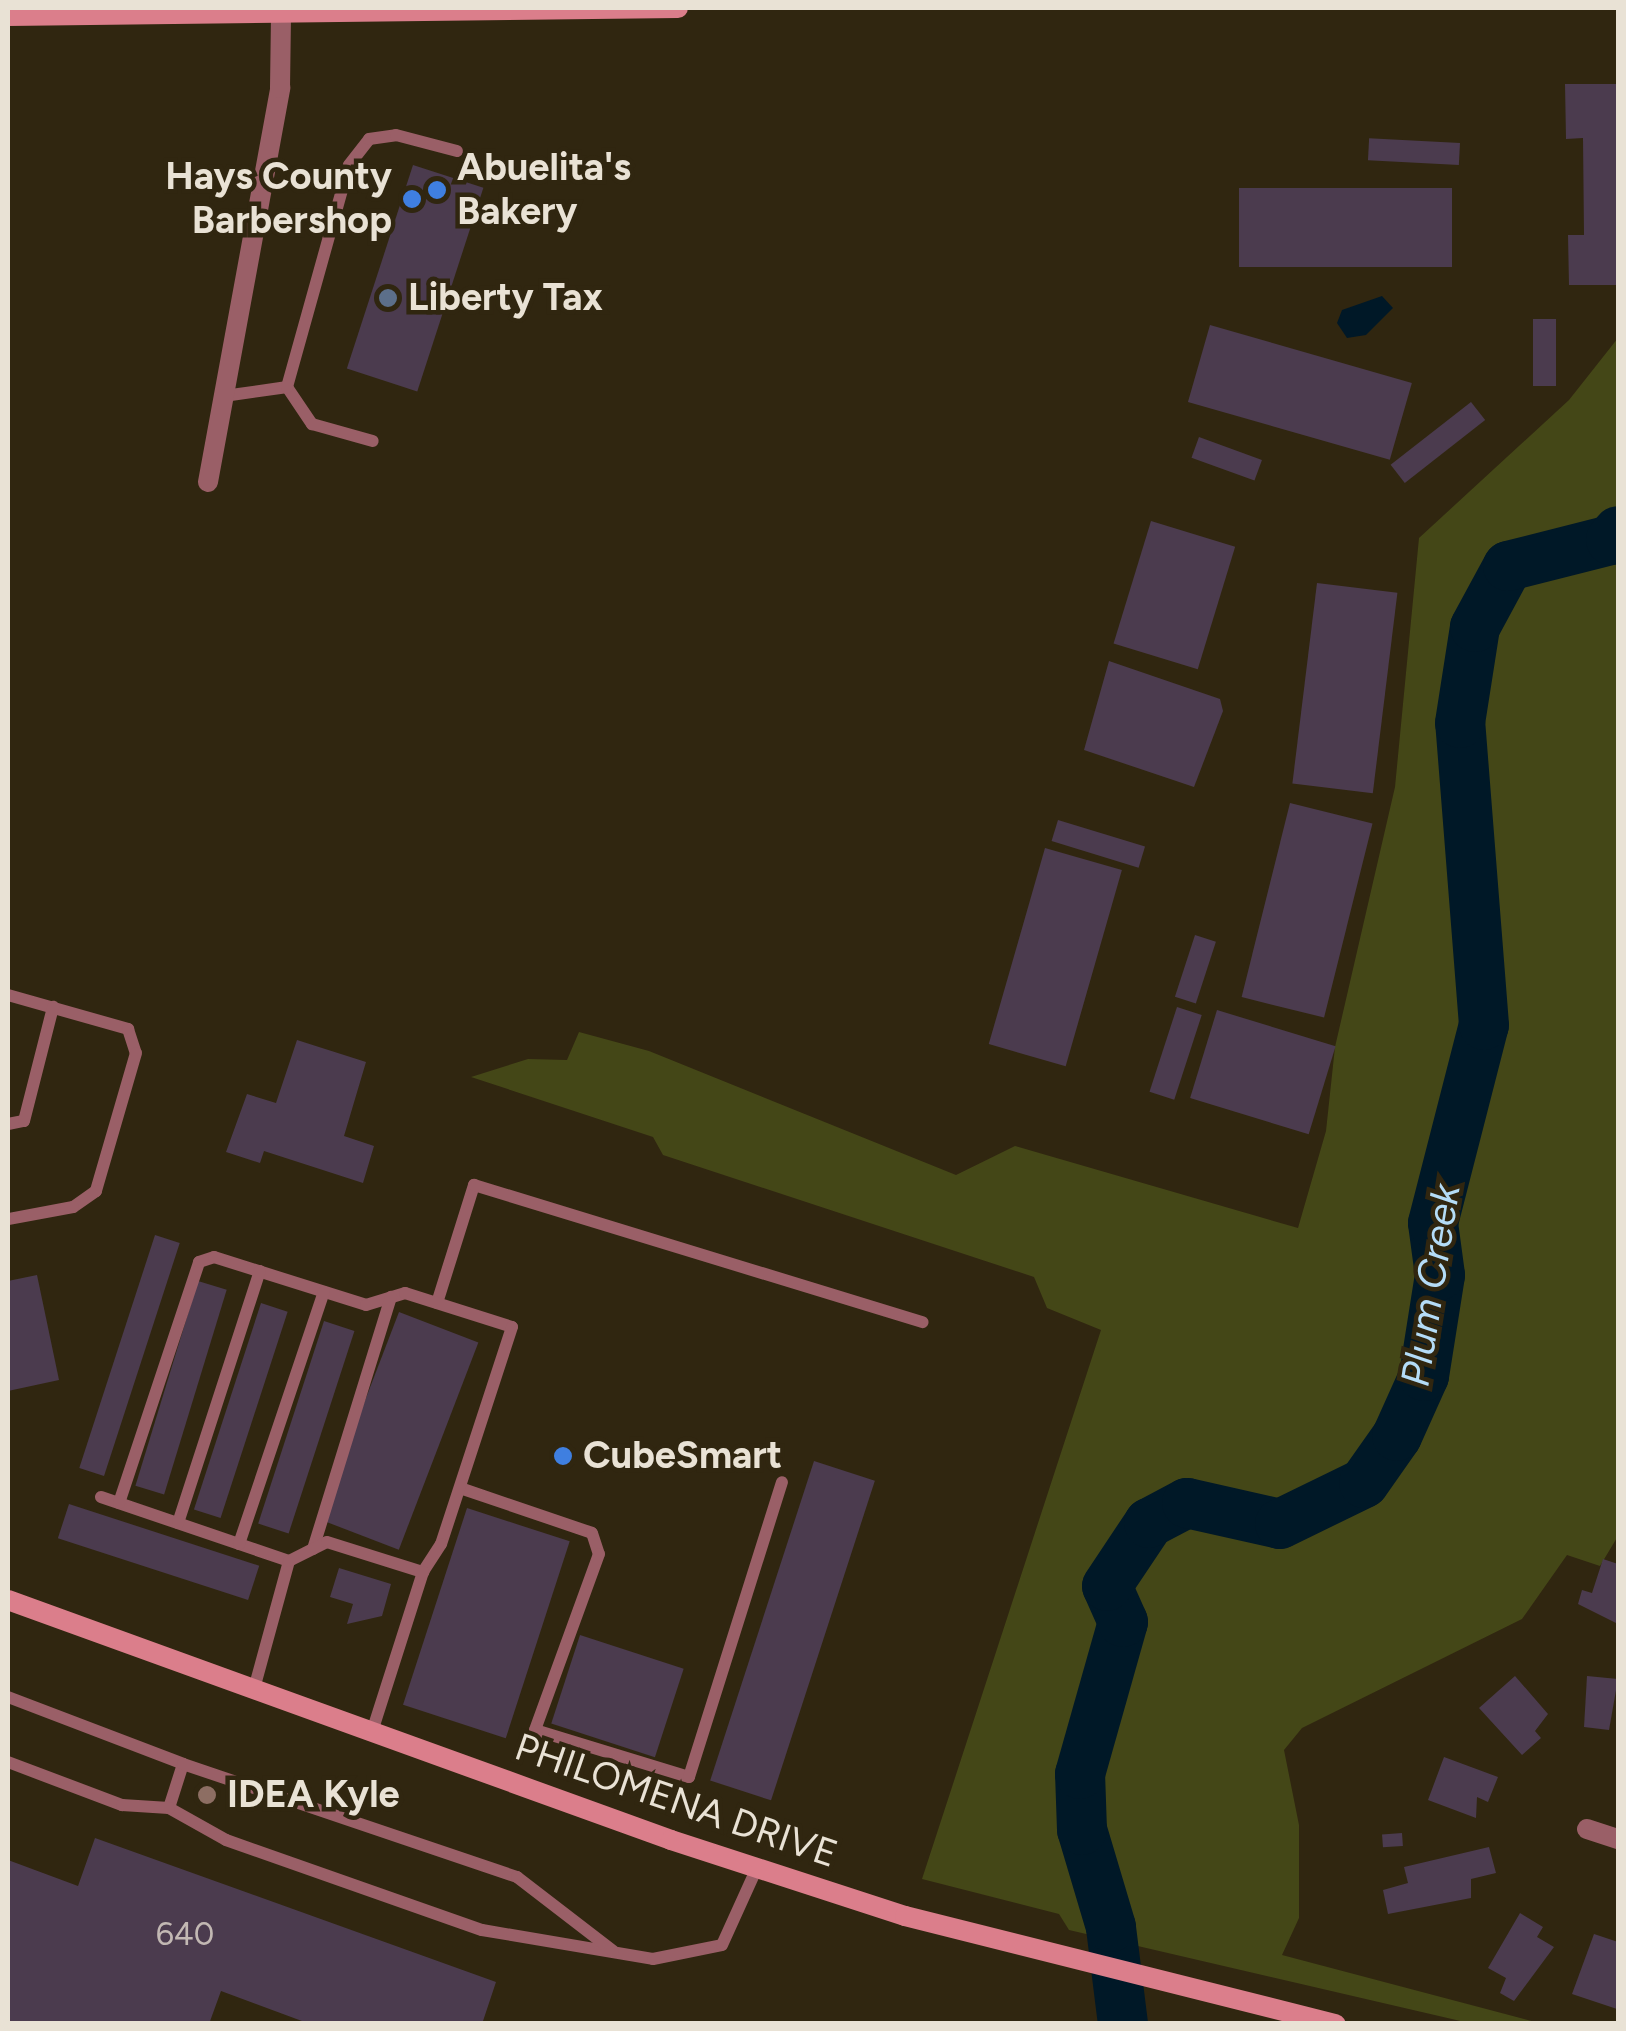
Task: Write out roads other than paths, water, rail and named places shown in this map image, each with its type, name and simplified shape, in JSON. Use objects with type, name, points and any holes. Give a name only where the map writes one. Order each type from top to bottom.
[{"type":"street","points":[[8,16],[282,16],[678,8]]},
{"type":"street","points":[[208,482],[280,88],[282,16]]},
{"type":"street","name":"PHILOMENA DRIVE","points":[[8,1600],[756,1868],[1090,1965],[1207,1994],[1261,2015],[1336,2024]]},
{"type":"street","points":[[1587,1829],[1618,1839]]},
{"type":"lane","points":[[373,441],[312,424],[287,387],[349,165],[369,139],[396,134],[458,151]]},
{"type":"lane","points":[[224,396],[287,387]]},
{"type":"lane","points":[[8,995],[128,1028],[136,1053],[96,1191],[73,1207],[8,1219]]},
{"type":"lane","points":[[8,1124],[24,1121],[53,1008]]},
{"type":"lane","points":[[437,1304],[474,1185],[923,1322]]},
{"type":"lane","points":[[119,1503],[190,1275],[214,1256],[366,1305],[405,1293],[512,1327],[460,1488],[423,1572],[372,1732]]},
{"type":"lane","points":[[178,1523],[260,1271]]},
{"type":"lane","points":[[239,1544],[324,1292]]},
{"type":"lane","points":[[313,1549],[391,1297]]},
{"type":"lane","points":[[460,1488],[592,1533],[599,1554],[535,1730],[689,1777],[782,1482]]},
{"type":"lane","points":[[101,1497],[289,1561],[327,1542],[423,1572]]},
{"type":"lane","points":[[254,1689],[289,1561]]},
{"type":"lane","points":[[8,1697],[184,1764],[517,1877],[615,1952]]},
{"type":"lane","points":[[8,1762],[122,1805],[169,1808],[226,1840],[482,1930],[653,1959],[722,1946],[756,1868]]},
{"type":"lane","points":[[169,1808],[184,1764]]},
{"type":"water","points":[[1382,296],[1393,308],[1366,335],[1347,338],[1337,323],[1342,310]]},
{"type":"waterway","name":"Plum Creek","points":[[1123,2024],[1111,1927],[1082,1830],[1080,1774],[1123,1622],[1107,1586],[1149,1523],[1187,1503],[1280,1524],[1364,1483],[1397,1436],[1424,1376],[1440,1275],[1433,1223],[1484,1025],[1460,723],[1475,627],[1508,566],[1611,540],[1618,531]]},
{"type":"place","name":"Abuelita's Bakery","points":[[437,190]]},
{"type":"place","name":"Hays County Barbershop","points":[[412,199]]},
{"type":"place","name":"Liberty Tax","points":[[388,298]]},
{"type":"place","name":"CubeSmart","points":[[563,1456]]},
{"type":"place","name":"IDEA Kyle","points":[[207,1795]]}]
